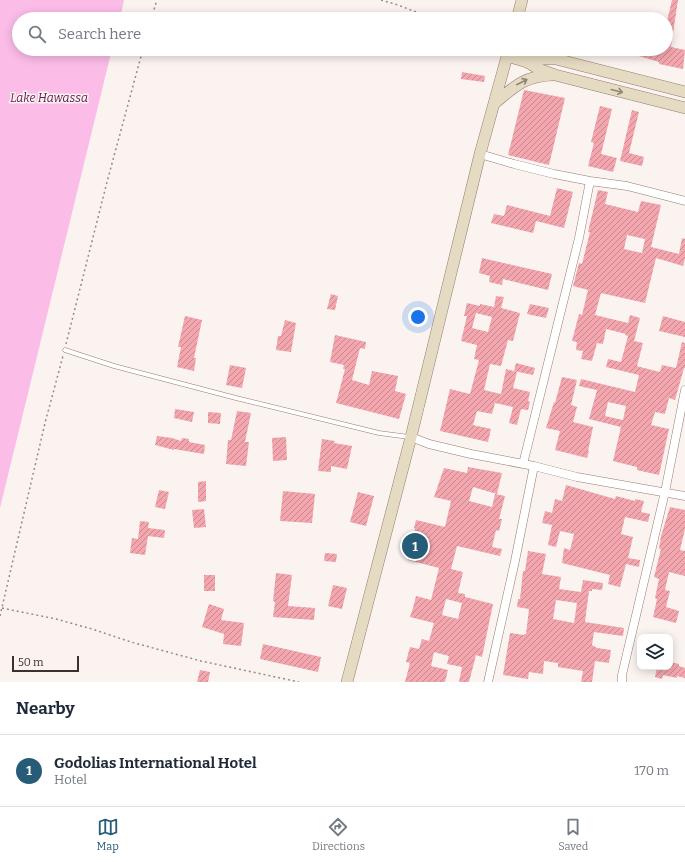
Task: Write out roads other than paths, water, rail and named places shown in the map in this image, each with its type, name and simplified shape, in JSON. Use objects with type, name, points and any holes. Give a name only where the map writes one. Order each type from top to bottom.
[{"type":"main road","points":[[519,12],[521,2]]},
{"type":"main road","points":[[521,2],[523,12]]},
{"type":"main road","points":[[347,682],[410,437],[480,154],[507,56]]},
{"type":"main road","points":[[516,56],[541,70],[555,75],[685,108]]},
{"type":"main road","points":[[552,56],[556,59]]},
{"type":"main road","points":[[528,62],[535,59],[556,59],[685,92]]},
{"type":"main road","points":[[591,84],[594,69]]},
{"type":"main road","points":[[495,103],[511,88],[523,81],[535,76],[555,75]]},
{"type":"street","points":[[480,154],[514,164],[590,181],[627,186],[685,201]]},
{"type":"street","points":[[523,464],[579,238],[590,181]]},
{"type":"street","points":[[622,682],[622,675],[665,492],[685,390]]},
{"type":"street","points":[[410,437],[429,444],[534,466],[577,477],[685,496]]},
{"type":"street","points":[[488,682],[515,561],[534,466]]},
{"type":"lane","points":[[65,350],[128,370],[236,398],[379,433],[410,437]]},
{"type":"water","name":"Lake Hawassa","points":[[0,0],[124,0],[121,12],[12,12],[12,56],[110,56],[0,508]]},
{"type":"place","name":"Godolias International Hotel","points":[[415,546]]}]
